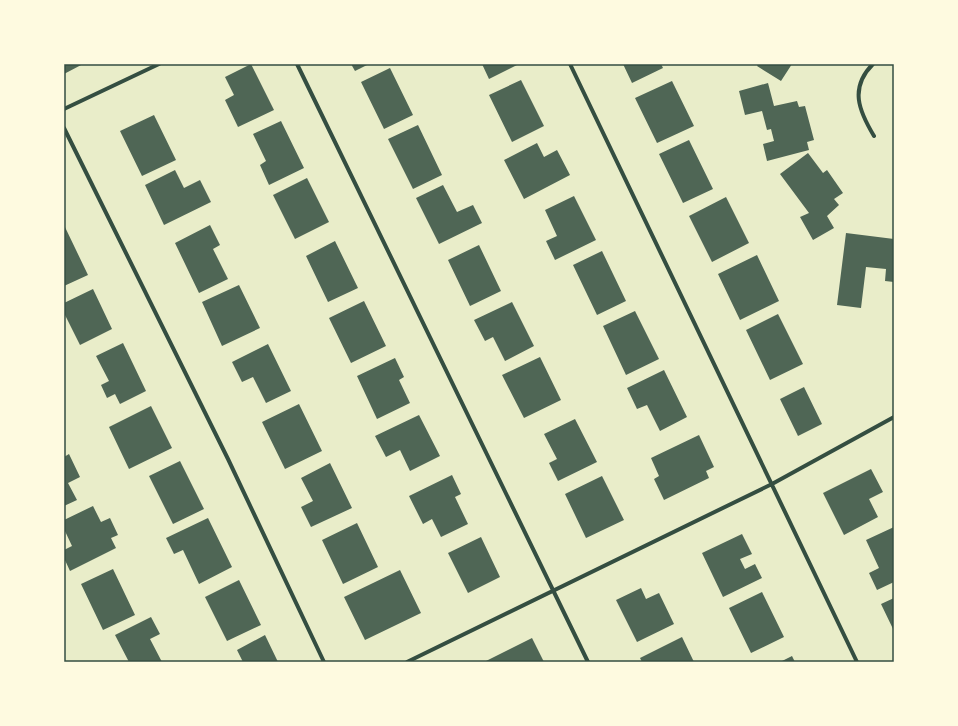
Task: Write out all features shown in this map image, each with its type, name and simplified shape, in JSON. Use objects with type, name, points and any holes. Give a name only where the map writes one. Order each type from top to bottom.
[{"type":"street","points":[[64,110],[159,64]]},
{"type":"street","points":[[297,64],[588,662]]},
{"type":"street","points":[[570,64],[856,662]]},
{"type":"street","points":[[873,64],[861,82],[858,100],[863,118],[874,136]]},
{"type":"street","points":[[64,128],[228,459],[324,662]]},
{"type":"street","points":[[407,662],[772,484],[894,417]]},
{"type":"building","points":[[64,64],[83,64],[64,74]]},
{"type":"building","points":[[251,64],[274,110],[238,127],[225,100],[234,95],[225,77]]},
{"type":"building","points":[[351,64],[369,64],[355,71]]},
{"type":"building","points":[[482,64],[516,64],[517,65],[489,79]]},
{"type":"building","points":[[623,64],[661,64],[663,68],[632,83]]},
{"type":"building","points":[[758,64],[792,64],[781,81],[757,66]]},
{"type":"building","points":[[390,68],[413,115],[384,129],[361,82]]},
{"type":"building","points":[[521,80],[544,126],[512,142],[489,95]]},
{"type":"building","points":[[672,81],[694,126],[657,143],[635,98]]},
{"type":"building","points":[[768,83],[774,106],[797,101],[799,107],[805,106],[814,140],[807,142],[809,150],[767,161],[763,144],[774,141],[771,129],[767,130],[762,111],[745,115],[739,91]]},
{"type":"building","points":[[154,115],[176,160],[142,176],[120,131]]},
{"type":"building","points":[[281,121],[304,168],[269,185],[260,165],[266,161],[253,134]]},
{"type":"building","points":[[418,125],[442,175],[413,189],[388,139]]},
{"type":"building","points":[[689,140],[713,189],[683,203],[659,154]]},
{"type":"building","points":[[537,143],[544,157],[557,150],[570,175],[524,199],[504,160]]},
{"type":"building","points":[[808,153],[823,173],[827,170],[843,193],[834,199],[839,205],[827,216],[834,228],[813,240],[800,217],[809,213],[780,174]]},
{"type":"building","points":[[175,170],[184,188],[200,180],[211,202],[164,225],[145,185]]},
{"type":"building","points":[[307,178],[329,222],[295,239],[273,195]]},
{"type":"building","points":[[443,185],[457,212],[473,205],[482,223],[439,244],[416,198]]},
{"type":"building","points":[[574,196],[596,240],[555,260],[546,241],[557,236],[545,210]]},
{"type":"building","points":[[726,197],[749,243],[712,262],[689,216]]},
{"type":"building","points":[[64,225],[88,275],[64,286]]},
{"type":"building","points":[[210,225],[220,245],[213,249],[228,279],[199,293],[175,243]]},
{"type":"building","points":[[846,233],[894,239],[894,282],[885,281],[886,269],[866,267],[861,308],[837,305]]},
{"type":"building","points":[[335,241],[358,288],[328,302],[306,256]]},
{"type":"building","points":[[479,245],[501,291],[470,306],[448,260]]},
{"type":"building","points":[[602,251],[626,301],[597,315],[573,265]]},
{"type":"building","points":[[757,255],[779,301],[740,320],[718,274]]},
{"type":"building","points":[[239,285],[260,328],[222,346],[202,302]]},
{"type":"building","points":[[93,289],[112,329],[80,345],[64,313],[64,303]]},
{"type":"building","points":[[364,301],[386,346],[351,363],[329,318]]},
{"type":"building","points":[[512,302],[534,346],[505,361],[493,337],[485,341],[474,320]]},
{"type":"building","points":[[635,311],[659,359],[626,375],[603,326]]},
{"type":"building","points":[[778,314],[803,364],[770,380],[746,330]]},
{"type":"building","points":[[123,343],[146,391],[120,404],[115,394],[107,398],[101,385],[109,381],[96,356]]},
{"type":"building","points":[[268,344],[291,391],[266,403],[253,377],[242,382],[232,362]]},
{"type":"building","points":[[540,357],[561,400],[524,418],[502,375]]},
{"type":"building","points":[[395,358],[404,377],[399,380],[410,403],[377,419],[357,376]]},
{"type":"building","points":[[664,370],[687,417],[660,431],[647,405],[637,409],[627,388]]},
{"type":"building","points":[[804,387],[822,424],[798,436],[780,399]]},
{"type":"building","points":[[299,404],[322,451],[285,469],[262,422]]},
{"type":"building","points":[[151,406],[172,448],[129,469],[109,427]]},
{"type":"building","points":[[419,415],[440,456],[410,471],[400,450],[386,457],[375,436]]},
{"type":"building","points":[[575,419],[597,462],[558,481],[549,463],[557,459],[544,434]]},
{"type":"building","points":[[699,435],[714,467],[706,471],[709,478],[664,500],[654,479],[659,476],[651,458]]},
{"type":"building","points":[[69,454],[80,477],[68,483],[77,500],[64,506],[64,457]]},
{"type":"building","points":[[180,461],[204,509],[173,524],[149,476]]},
{"type":"building","points":[[330,463],[352,508],[311,527],[301,507],[313,501],[301,478]]},
{"type":"building","points":[[871,469],[883,492],[869,499],[878,517],[844,535],[823,493]]},
{"type":"building","points":[[452,475],[461,494],[455,497],[468,524],[441,537],[432,519],[423,524],[409,496]]},
{"type":"building","points":[[602,476],[624,520],[586,538],[565,494]]},
{"type":"building","points":[[93,506],[101,522],[110,518],[118,535],[111,538],[116,548],[70,571],[64,558],[64,550],[72,546],[64,529],[64,520]]},
{"type":"building","points":[[208,518],[232,567],[199,584],[183,550],[174,554],[166,538]]},
{"type":"building","points":[[357,523],[378,567],[343,584],[322,540]]},
{"type":"building","points":[[894,527],[894,582],[877,590],[869,573],[879,568],[866,540]]},
{"type":"building","points":[[742,534],[752,554],[740,559],[745,569],[755,564],[762,578],[723,597],[702,553]]},
{"type":"building","points":[[481,537],[500,577],[468,593],[448,553]]},
{"type":"building","points":[[113,569],[135,615],[103,630],[81,584]]},
{"type":"building","points":[[400,570],[421,613],[365,640],[344,597]]},
{"type":"building","points":[[239,580],[261,625],[227,641],[205,597]]},
{"type":"building","points":[[641,588],[646,599],[659,593],[674,624],[637,642],[616,600]]},
{"type":"building","points":[[762,592],[784,637],[751,653],[729,608]]},
{"type":"building","points":[[894,598],[894,631],[881,604]]},
{"type":"building","points":[[151,617],[160,634],[150,639],[162,662],[129,662],[115,635]]},
{"type":"building","points":[[265,635],[278,662],[243,662],[237,650]]},
{"type":"building","points":[[682,637],[694,662],[642,662],[640,658]]},
{"type":"building","points":[[532,638],[544,662],[484,662]]},
{"type":"building","points":[[792,656],[795,662],[780,662]]}]
